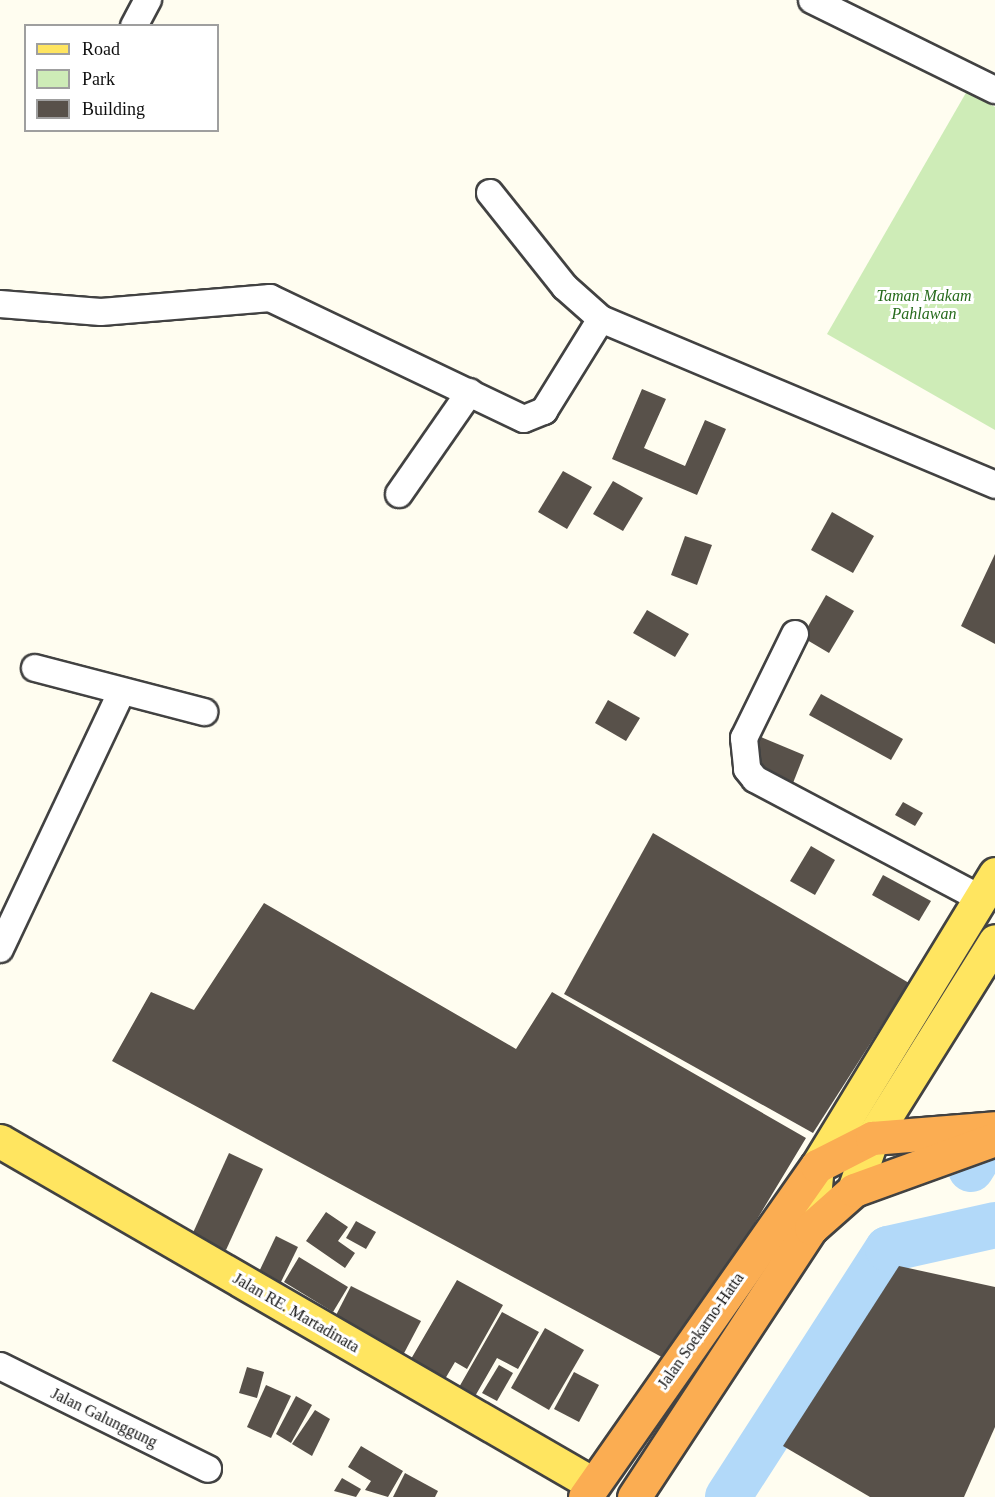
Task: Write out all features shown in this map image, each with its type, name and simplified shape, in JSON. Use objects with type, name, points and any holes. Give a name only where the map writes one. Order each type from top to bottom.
[{"type":"highway","points":[[817,1166],[872,1138],[995,1128]]},
{"type":"highway","points":[[854,1190],[995,1139]]},
{"type":"highway","name":"Jalan Soekarno-Hatta","points":[[589,1491],[817,1166]]},
{"type":"highway","name":"Jalan Soekarno-Hatta","points":[[634,1497],[811,1228],[854,1190]]},
{"type":"main road","name":"Jalan Soekarno-Hatta","points":[[811,1228],[817,1166],[987,886]]},
{"type":"main road","name":"Jalan Soekarno-Hatta","points":[[854,1190],[872,1138],[995,941]]},
{"type":"main road","name":"Jalan RE. Martadinata","points":[[0,1141],[589,1491]]},
{"type":"street","points":[[135,24],[148,0]]},
{"type":"street","points":[[812,0],[995,90]]},
{"type":"street","points":[[490,192],[565,287],[601,319],[995,485]]},
{"type":"street","points":[[0,304],[100,312],[270,298],[470,392],[524,420],[538,416],[601,319]]},
{"type":"street","points":[[399,494],[470,392]]},
{"type":"street","points":[[795,634],[744,738],[747,769],[755,779],[987,886]]},
{"type":"street","points":[[35,668],[121,693],[204,712]]},
{"type":"street","points":[[0,949],[121,693]]},
{"type":"street","name":"Jalan Galunggung","points":[[0,1366],[208,1469]]},
{"type":"green space","name":"Taman Makam Pahlawan","points":[[967,91],[995,107],[995,430],[827,334]]},
{"type":"building","points":[[642,389],[666,399],[644,448],[685,466],[705,420],[726,429],[697,495],[612,459]]},
{"type":"building","points":[[563,471],[592,487],[567,529],[538,512]]},
{"type":"building","points":[[613,481],[643,498],[623,531],[593,514]]},
{"type":"building","points":[[832,512],[874,536],[853,573],[811,550]]},
{"type":"building","points":[[685,536],[712,545],[697,585],[671,575]]},
{"type":"building","points":[[995,554],[995,644],[961,626]]},
{"type":"building","points":[[826,595],[854,611],[829,653],[802,637]]},
{"type":"building","points":[[647,610],[689,634],[675,657],[633,633]]},
{"type":"building","points":[[821,694],[903,739],[891,760],[809,715]]},
{"type":"building","points":[[608,700],[640,718],[626,741],[595,723]]},
{"type":"building","points":[[761,737],[804,755],[793,783],[748,765]]},
{"type":"building","points":[[903,802],[923,813],[915,826],[895,815]]},
{"type":"building","points":[[653,833],[909,983],[813,1133],[564,994]]},
{"type":"building","points":[[811,846],[835,860],[815,895],[790,881]]},
{"type":"building","points":[[883,875],[931,901],[919,921],[872,895]]},
{"type":"building","points":[[264,903],[516,1049],[552,992],[806,1138],[671,1362],[112,1061],[151,992],[194,1010]]},
{"type":"building","points":[[229,1153],[263,1169],[226,1250],[192,1235]]},
{"type":"building","points":[[326,1212],[348,1227],[338,1241],[355,1253],[345,1268],[306,1241]]},
{"type":"building","points":[[356,1221],[376,1232],[366,1249],[346,1238]]},
{"type":"building","points":[[276,1236],[298,1247],[279,1286],[257,1276]]},
{"type":"building","points":[[299,1257],[348,1287],[333,1312],[284,1282]]},
{"type":"building","points":[[899,1266],[995,1287],[995,1427],[964,1497],[870,1497],[783,1446]]},
{"type":"building","points":[[457,1280],[503,1305],[467,1369],[455,1362],[445,1379],[411,1359]]},
{"type":"building","points":[[351,1286],[421,1321],[402,1357],[333,1321]]},
{"type":"building","points":[[502,1312],[539,1332],[518,1369],[497,1358],[470,1405],[454,1396]]},
{"type":"building","points":[[545,1328],[584,1350],[549,1410],[511,1388]]},
{"type":"building","points":[[499,1365],[513,1373],[497,1401],[482,1393]]},
{"type":"building","points":[[247,1367],[264,1372],[257,1398],[239,1393]]},
{"type":"building","points":[[574,1372],[599,1385],[579,1422],[554,1409]]},
{"type":"building","points":[[266,1385],[291,1396],[271,1438],[247,1427]]},
{"type":"building","points":[[296,1396],[312,1405],[291,1443],[276,1434]]},
{"type":"building","points":[[315,1410],[330,1419],[312,1456],[292,1444]]},
{"type":"building","points":[[361,1446],[403,1471],[388,1497],[365,1490],[371,1481],[348,1467]]},
{"type":"building","points":[[405,1473],[438,1491],[435,1497],[393,1497]]},
{"type":"building","points":[[342,1478],[361,1489],[356,1497],[334,1491]]},
{"type":"waterway","points":[[971,1169],[977,1159]]},
{"type":"waterway","points":[[728,1497],[888,1249],[995,1225]]}]
